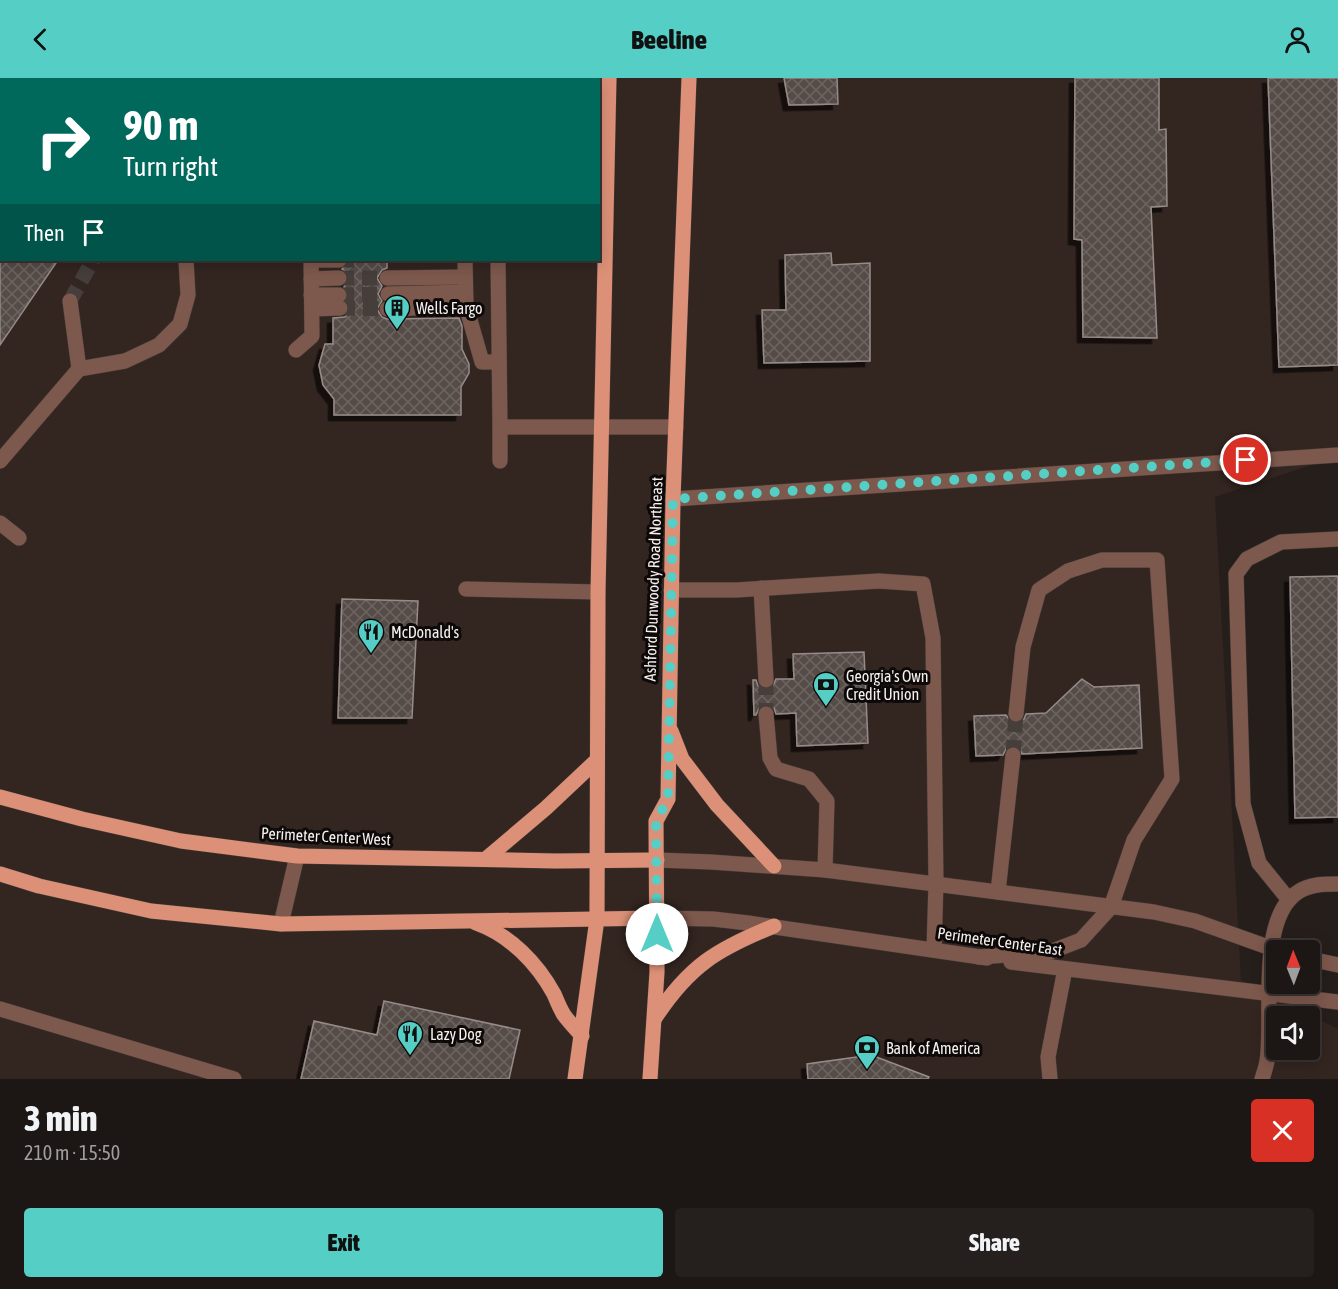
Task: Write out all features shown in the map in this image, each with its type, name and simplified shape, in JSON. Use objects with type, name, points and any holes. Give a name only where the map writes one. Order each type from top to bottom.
[{"type":"main road","points":[[575,1079],[597,919],[598,592],[609,78]]},
{"type":"main road","name":"Ashford Dunwoody Road Northeast","points":[[650,1079],[655,1018],[656,821],[668,799],[673,499],[689,78]]},
{"type":"main road","points":[[668,722],[682,759],[726,817],[774,866]]},
{"type":"main road","points":[[487,858],[546,808],[597,760]]},
{"type":"main road","name":"Perimeter Center West","points":[[0,797],[82,819],[181,841],[297,856],[657,860]]},
{"type":"main road","points":[[0,874],[60,891],[150,911],[281,924],[657,918]]},
{"type":"main road","points":[[469,921],[501,935],[523,952],[542,973],[563,1014],[582,1036]]},
{"type":"main road","points":[[655,1018],[678,985],[717,952],[774,926]]},
{"type":"street","points":[[0,461],[79,369],[125,361],[159,345],[180,324],[188,294],[186,261]]},
{"type":"street","points":[[296,350],[312,336],[311,261]]},
{"type":"street","points":[[465,261],[465,292],[482,362],[499,362]]},
{"type":"street","points":[[498,261],[500,460]]},
{"type":"street","points":[[311,279],[339,278]]},
{"type":"street","points":[[387,278],[465,292]]},
{"type":"street","points":[[388,301],[465,292]]},
{"type":"street","points":[[70,301],[79,369]]},
{"type":"street","points":[[312,302],[339,302]]},
{"type":"street","points":[[500,427],[676,428]]},
{"type":"street","points":[[673,499],[1338,455]]},
{"type":"street","points":[[0,523],[19,538]]},
{"type":"street","points":[[1289,900],[1259,863],[1244,804],[1236,574],[1247,559],[1281,542],[1338,539]]},
{"type":"street","points":[[979,957],[1050,952],[1081,940],[1111,907],[1134,840],[1172,779],[1157,560],[1102,560],[1068,571],[1039,590],[1023,647],[1016,714]]},
{"type":"street","points":[[671,590],[761,588],[879,581],[923,584],[933,639],[936,884],[934,950]]},
{"type":"street","points":[[761,588],[766,680]]},
{"type":"street","points":[[466,589],[598,592]]},
{"type":"street","points":[[766,714],[770,758],[776,769],[809,780],[827,801],[825,870]]},
{"type":"street","points":[[998,892],[1013,755]]},
{"type":"street","points":[[281,924],[297,856]]},
{"type":"street","points":[[657,860],[825,870],[1154,912],[1196,921],[1266,947]]},
{"type":"street","points":[[1277,940],[1281,912],[1297,892],[1323,884],[1338,884]]},
{"type":"street","name":"Perimeter Center East","points":[[657,918],[713,919],[774,926],[1065,969],[1266,994]]},
{"type":"street","points":[[1320,961],[1338,965]]},
{"type":"street","points":[[1050,1079],[1048,1057],[1065,969]]},
{"type":"street","points":[[1262,1079],[1267,1061],[1268,994]]},
{"type":"street","name":"Perimeter Center East","points":[[1268,994],[1338,1002]]},
{"type":"street","points":[[0,1009],[234,1079]]},
{"type":"shaded area","points":[[600,78],[1338,78],[1338,456],[1215,497],[1241,980],[1292,1006],[1266,1006],[1266,1060],[1320,1060],[1320,1020],[1338,1029],[1338,1079],[0,1079],[0,261],[600,261]]},
{"type":"building","points":[[784,78],[837,78],[838,104],[789,105]]},
{"type":"building","points":[[1075,78],[1159,78],[1159,130],[1166,129],[1167,206],[1151,207],[1157,338],[1083,337],[1082,240],[1074,239]]},
{"type":"building","points":[[1268,78],[1338,78],[1338,365],[1279,367]]},
{"type":"building","points":[[831,253],[832,265],[870,263],[870,361],[764,363],[762,310],[786,310],[785,255]]},
{"type":"building","points":[[0,261],[57,261],[0,345]]},
{"type":"building","name":"Wells Fargo","points":[[349,261],[387,261],[387,268],[382,270],[377,278],[382,286],[378,294],[382,301],[377,309],[382,317],[387,319],[459,318],[462,326],[462,349],[469,364],[469,373],[461,387],[461,415],[334,415],[334,399],[323,385],[319,365],[325,344],[333,344],[333,318],[345,317],[349,312],[350,307],[346,301],[349,294],[344,287],[349,277],[342,269]]},
{"type":"building","points":[[1338,576],[1338,817],[1295,818],[1290,577]]},
{"type":"building","points":[[342,599],[418,601],[412,718],[338,718]]},
{"type":"building","points":[[864,652],[868,743],[797,746],[796,713],[776,714],[774,708],[766,704],[760,706],[754,715],[753,680],[756,680],[758,686],[766,690],[772,688],[776,679],[794,679],[793,654]]},
{"type":"building","points":[[1082,679],[1094,687],[1139,685],[1142,748],[1022,754],[1019,748],[1013,745],[1006,749],[1003,755],[976,756],[974,716],[1006,715],[1011,722],[1019,723],[1026,714],[1046,713]]},
{"type":"building","name":"Lazy Dog","points":[[384,1001],[520,1030],[509,1079],[301,1079],[314,1021],[377,1035]]},
{"type":"building","points":[[871,1055],[929,1077],[928,1079],[808,1079],[807,1064]]},
{"type":"tunnel","points":[[70,301],[92,261]]},
{"type":"tunnel","points":[[339,278],[387,278]]},
{"type":"tunnel","points":[[339,295],[388,294]]},
{"type":"tunnel","points":[[340,308],[387,309]]},
{"type":"tunnel","points":[[766,680],[766,714]]},
{"type":"tunnel","points":[[1013,755],[1016,714]]},
{"type":"place","name":"Wells Fargo","points":[[397,331]]},
{"type":"place","name":"McDonald's","points":[[371,655]]},
{"type":"place","name":"Georgia's Own Credit Union","points":[[826,708]]},
{"type":"place","name":"Lazy Dog","points":[[410,1057]]},
{"type":"place","name":"Bank of America","points":[[867,1071]]},
{"type":"route","points":[[657,934],[656,821],[668,799],[673,499],[1246,460]]}]
